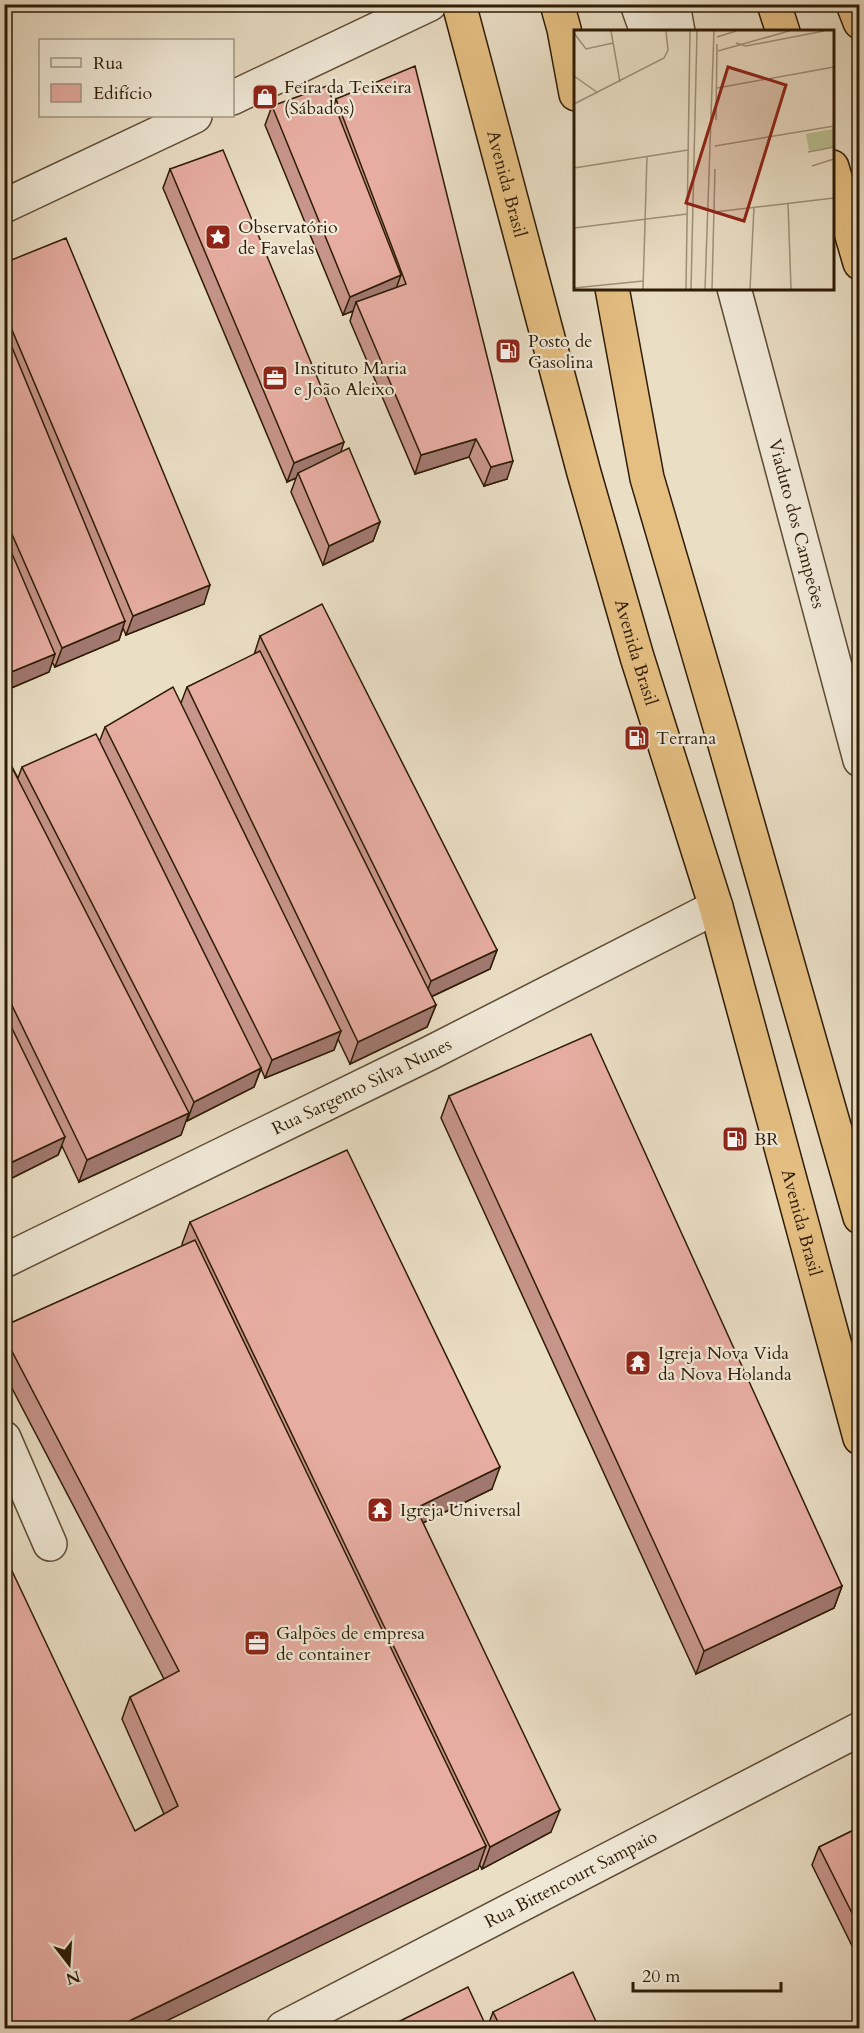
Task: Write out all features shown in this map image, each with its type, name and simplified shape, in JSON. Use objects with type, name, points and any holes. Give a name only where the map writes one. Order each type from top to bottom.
[{"type":"highway","name":"Avenida Brasil","points":[[459,4],[584,473],[641,669],[716,906],[860,1438]]},
{"type":"highway","points":[[557,4],[574,83]]},
{"type":"highway","points":[[774,4],[782,30]]},
{"type":"highway","points":[[853,4],[860,22]]},
{"type":"highway","points":[[834,174],[860,263]]},
{"type":"highway","points":[[612,290],[646,477],[860,1217]]},
{"type":"street","points":[[234,97],[430,4]]},
{"type":"street","points":[[637,4],[646,30]]},
{"type":"street","points":[[673,4],[678,30]]},
{"type":"street","points":[[4,206],[193,117]]},
{"type":"street","name":"Viaduto dos Campeões","points":[[735,290],[860,760]]},
{"type":"street","name":"Rua Sargento Silva Nunes","points":[[4,1261],[430,1053],[716,906]]},
{"type":"street","points":[[4,1438],[50,1544]]},
{"type":"street","name":"Rua Bittencourt Sampaio","points":[[282,2028],[860,1729]]},
{"type":"building","points":[[415,66],[513,461],[491,467],[476,439],[421,455],[356,302],[406,284],[336,99]]},
{"type":"building","points":[[327,86],[401,275],[350,297],[272,106]]},
{"type":"building","name":"Observatório de Favelas","points":[[223,150],[344,442],[294,463],[170,169]]},
{"type":"building","points":[[66,238],[210,585],[133,616],[4,311],[4,263]]},
{"type":"building","points":[[4,328],[125,621],[62,648],[4,516]]},
{"type":"building","points":[[349,448],[380,522],[329,546],[298,473]]},
{"type":"building","points":[[4,535],[55,654],[4,675]]},
{"type":"building","points":[[322,604],[497,950],[431,981],[260,636]]},
{"type":"building","points":[[260,651],[436,1005],[358,1042],[187,687]]},
{"type":"building","points":[[173,687],[341,1031],[272,1060],[105,727]]},
{"type":"building","points":[[96,734],[261,1068],[194,1102],[22,767]]},
{"type":"building","points":[[4,752],[189,1113],[87,1160],[4,989]]},
{"type":"building","points":[[4,1012],[65,1137],[4,1166]]},
{"type":"building","name":"Igreja Nova Vida da Nova Holanda","points":[[591,1034],[842,1586],[704,1651],[449,1096]]},
{"type":"building","name":"Igreja Universal","points":[[347,1150],[500,1467],[416,1508],[560,1810],[490,1847],[190,1222]]},
{"type":"building","name":"Galpões de empresa de container","points":[[195,1240],[486,1846],[115,2028],[4,2028],[4,1554],[135,1831],[178,1806],[130,1697],[179,1671],[4,1336],[4,1326]]},
{"type":"building","points":[[860,1827],[860,1929],[819,1847]]},
{"type":"building","points":[[573,1972],[599,2028],[501,2028],[493,2012]]},
{"type":"building","points":[[468,1987],[487,2028],[386,2028]]},
{"type":"place","name":"Feira da Teixeira (Sábados)","points":[[265,97]]},
{"type":"place","name":"Observatório de Favelas","points":[[218,237]]},
{"type":"place","name":"Posto de Gasolina","points":[[508,351]]},
{"type":"place","name":"Instituto Maria e João Aleixo","points":[[275,378]]},
{"type":"place","name":"Terrana","points":[[637,738]]},
{"type":"place","name":"BR","points":[[735,1139]]},
{"type":"place","name":"Igreja Nova Vida da Nova Holanda","points":[[638,1363]]},
{"type":"place","name":"Igreja Universal","points":[[380,1510]]},
{"type":"place","name":"Galpões de empresa de container","points":[[257,1643]]}]
